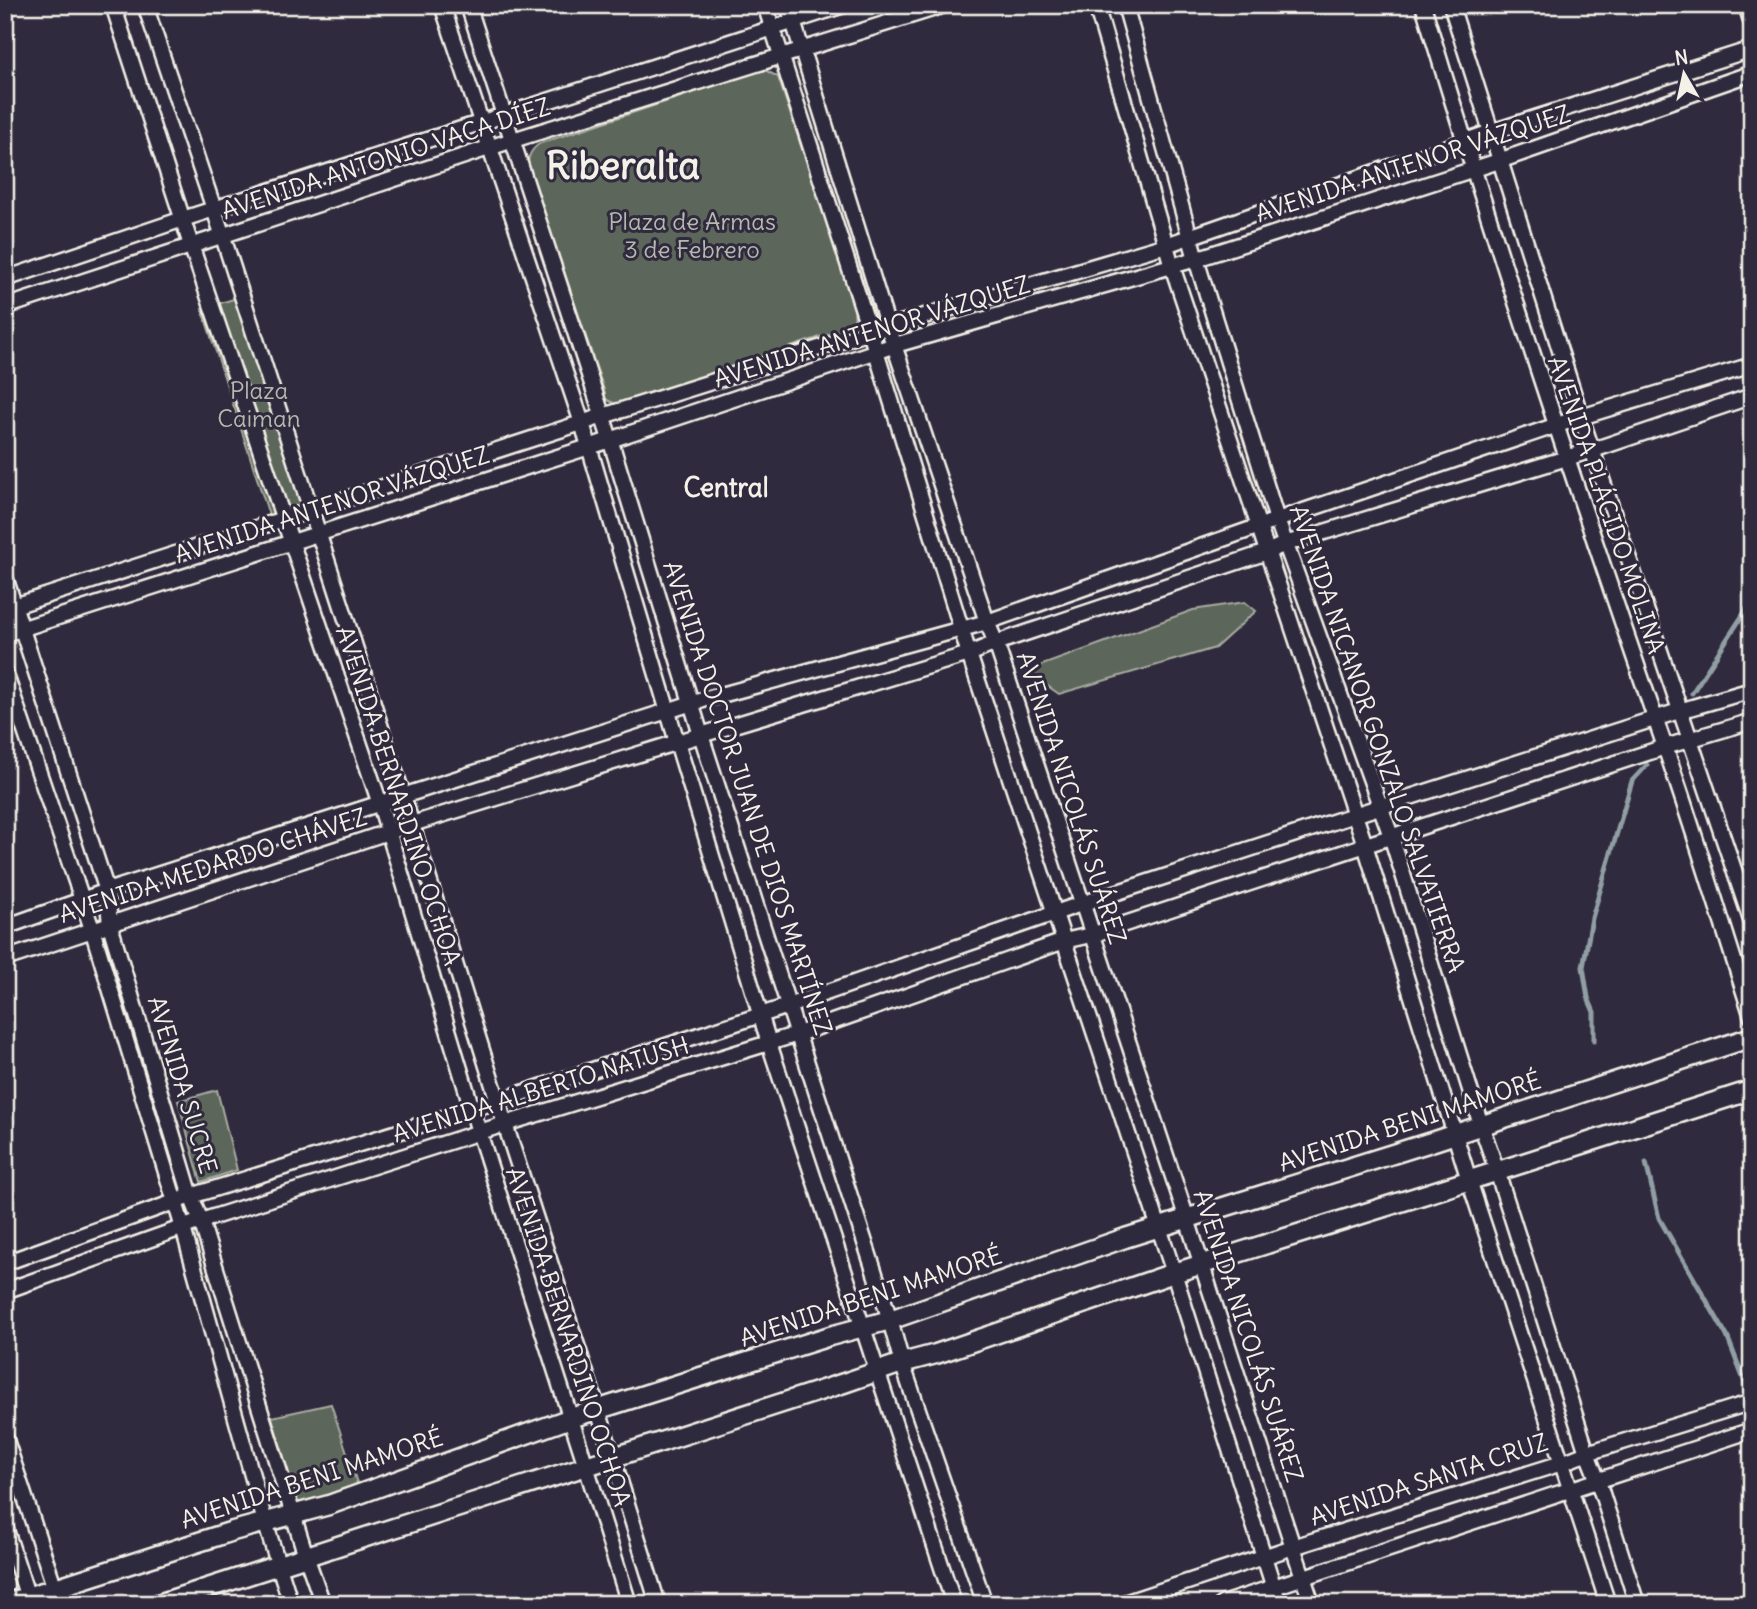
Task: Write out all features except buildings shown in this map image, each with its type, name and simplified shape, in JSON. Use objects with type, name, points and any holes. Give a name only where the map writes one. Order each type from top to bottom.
[{"type":"street","name":"AVENIDA BERNARDINO OCHOA","points":[[113,5],[191,246],[380,804],[479,1132],[629,1604]]},
{"type":"street","name":"AVENIDA BERNARDINO OCHOA","points":[[145,5],[214,209],[403,796],[659,1604]]},
{"type":"street","name":"AVENIDA DOCTOR JUAN DE DIOS MARTÍNEZ","points":[[442,5],[582,423],[769,1043],[954,1604]]},
{"type":"street","name":"AVENIDA DOCTOR JUAN DE DIOS MARTÍNEZ","points":[[468,5],[603,416],[701,735],[902,1363],[985,1604]]},
{"type":"street","name":"AVENIDA NICOLÁS SUÁREZ","points":[[765,5],[876,351],[961,629],[1174,1273],[1279,1604]]},
{"type":"street","name":"AVENIDA NICOLÁS SUÁREZ","points":[[788,5],[888,327],[996,643],[1312,1604]]},
{"type":"street","name":"AVENIDA ANTONIO VACA DÍEZ","points":[[5,279],[844,5]]},
{"type":"street","name":"AVENIDA ANTONIO VACA DÍEZ","points":[[5,307],[513,140],[945,5]]},
{"type":"street","name":"AVENIDA NICANOR GONZALO SALVATIERRA","points":[[1096,5],[1172,266],[1365,845],[1454,1134],[1608,1604]]},
{"type":"street","name":"AVENIDA NICANOR GONZALO SALVATIERRA","points":[[1125,5],[1189,237],[1277,520],[1391,836],[1481,1125],[1637,1604]]},
{"type":"street","name":"AVENIDA PLÁCIDO MOLINA","points":[[1423,5],[1555,427],[1665,747],[1752,1017]]},
{"type":"street","name":"AVENIDA PLÁCIDO MOLINA","points":[[1451,5],[1581,417],[1752,923]]},
{"type":"street","points":[[1746,5],[1752,24]]},
{"type":"street","name":"AVENIDA ANTENOR VÁZQUEZ","points":[[10,607],[870,332],[1166,245],[1464,141],[1752,49]]},
{"type":"street","name":"AVENIDA ANTENOR VÁZQUEZ","points":[[5,634],[589,447],[895,345],[1196,259],[1499,161],[1752,74]]},
{"type":"street","name":"AVENIDA MEDARDO CHÁVEZ","points":[[5,927],[107,891],[667,711],[988,622],[1581,417],[1752,365]]},
{"type":"street","name":"AVENIDA MEDARDO CHÁVEZ","points":[[5,958],[412,824],[970,654],[1285,544],[1593,450],[1752,396]]},
{"type":"street","name":"AVENIDA SUCRE","points":[[5,577],[10,607],[22,629],[107,891],[110,925],[191,1196],[323,1604]]},
{"type":"street","name":"AVENIDA SUCRE","points":[[5,672],[92,929],[176,1202],[265,1522],[291,1604]]},
{"type":"street","name":"AVENIDA ALBERTO NATUSH","points":[[5,1263],[191,1196],[498,1101],[761,1015],[1081,904],[1381,806],[1752,690]]},
{"type":"street","name":"AVENIDA ALBERTO NATUSH","points":[[5,1291],[201,1221],[798,1034],[1064,942],[1752,721]]},
{"type":"street","name":"AVENIDA BENI MAMORÉ","points":[[5,1604],[57,1596],[265,1522],[329,1505],[571,1418],[890,1320],[1159,1228],[1752,1037]]},
{"type":"street","points":[[158,1604],[936,1354],[1201,1264],[1752,1090]]},
{"type":"street","name":"AVENIDA SANTA CRUZ","points":[[1121,1604],[1752,1402]]},
{"type":"street","points":[[1222,1604],[1752,1430]]},
{"type":"street","points":[[5,1437],[57,1596]]},
{"type":"street","points":[[5,1527],[29,1600]]},
{"type":"green space","name":"Plaza de Armas 3 de Febrero","points":[[759,71],[767,71],[778,77],[855,307],[854,321],[844,329],[618,405],[605,399],[528,165],[530,155],[541,143]]},
{"type":"green space","name":"Plaza Caiman","points":[[249,294],[316,500],[269,515],[202,309]]},
{"type":"green space","points":[[1245,602],[1256,611],[1215,648],[1059,694],[1026,671],[1193,610]]},
{"type":"green space","points":[[217,1090],[237,1170],[201,1182],[178,1101]]},
{"type":"green space","points":[[331,1404],[358,1486],[298,1505],[272,1417]]},
{"type":"waterway","points":[[1692,693],[1752,601]]},
{"type":"waterway","points":[[1594,1041],[1594,1012],[1588,998],[1583,967],[1592,918],[1632,781],[1647,765]]},
{"type":"waterway","points":[[1646,1163],[1659,1218],[1727,1336],[1749,1393]]},
{"type":"district","name":"Riberalta","points":[[623,166]]},
{"type":"district","name":"Central","points":[[726,488]]}]
